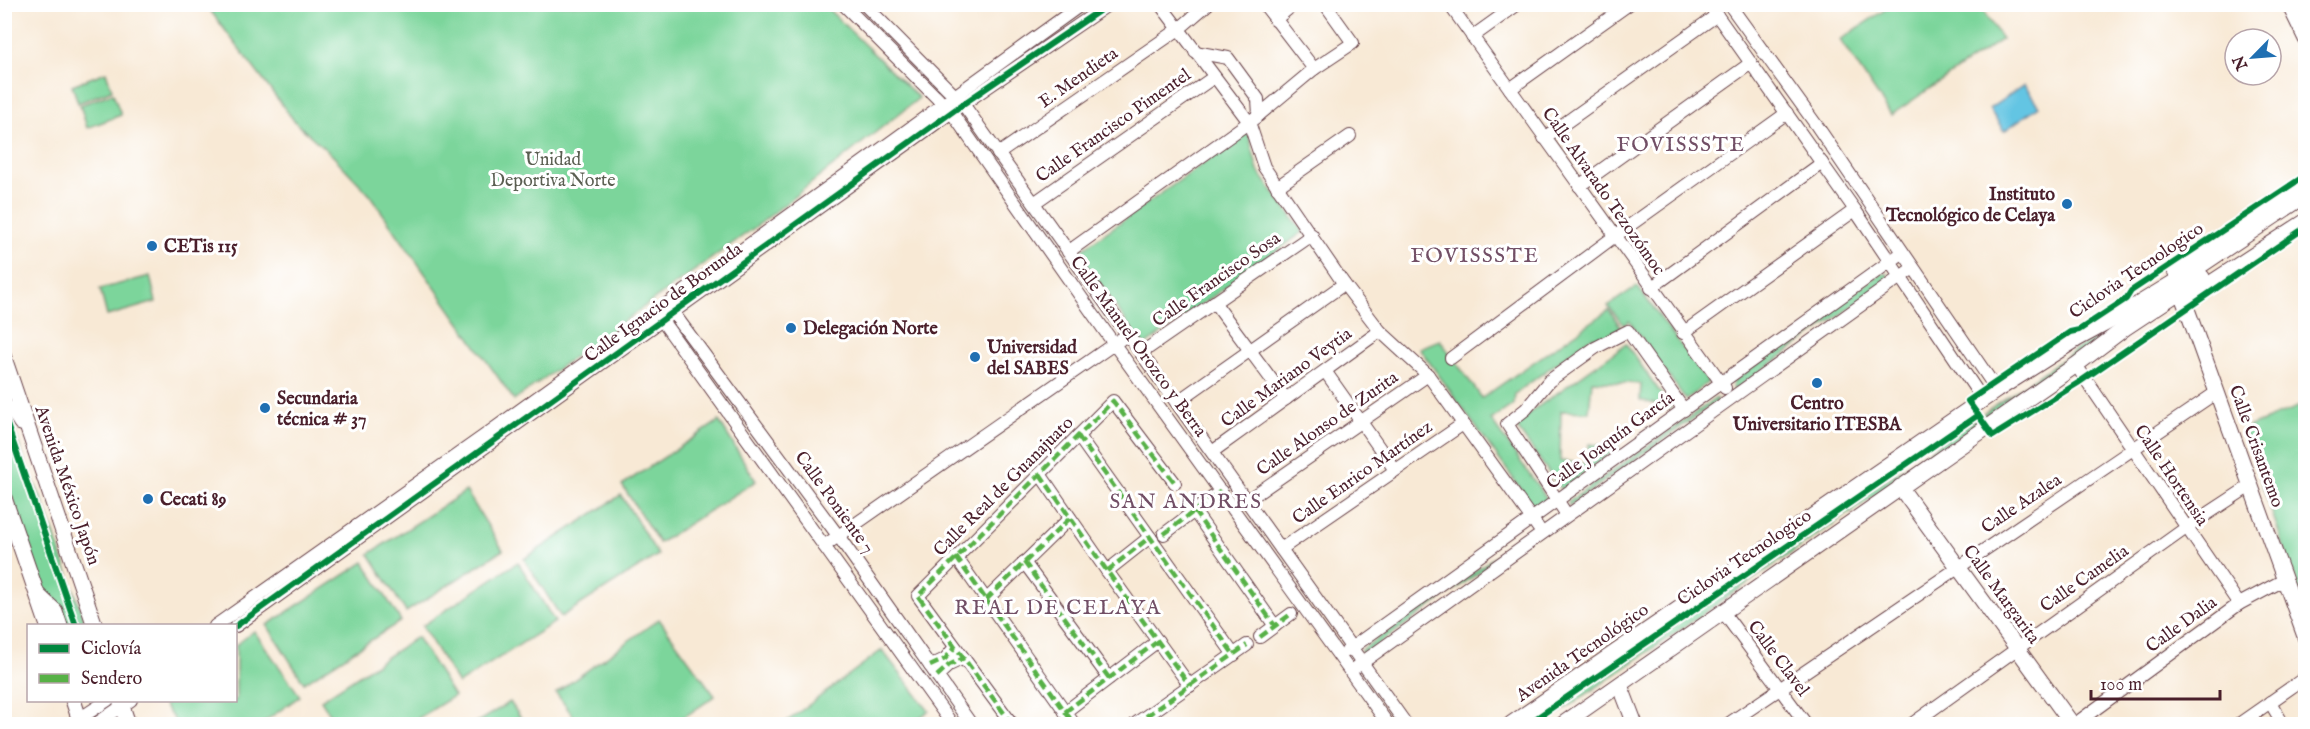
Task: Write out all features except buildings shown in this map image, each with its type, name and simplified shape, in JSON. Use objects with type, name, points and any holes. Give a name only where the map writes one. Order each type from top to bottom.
[{"type":"main road","points":[[2289,4],[2306,39]]},
{"type":"main road","points":[[2302,4],[2306,12]]},
{"type":"main road","points":[[2149,305],[2164,278],[2306,180]]},
{"type":"main road","name":"Avenida Tecnológico","points":[[1563,724],[2076,365],[2149,305],[2306,195]]},
{"type":"main road","name":"Avenida Tecnológico","points":[[1512,724],[1997,390],[2077,339],[2149,305],[2306,207]]},
{"type":"main road","points":[[2149,305],[2184,301],[2306,221]]},
{"type":"main road","name":"Calle Crisantemo","points":[[2184,301],[2306,639]]},
{"type":"main road","name":"Avenida México Japón","points":[[6,367],[10,392],[50,492],[94,624]]},
{"type":"main road","points":[[4,408],[13,410],[19,417],[35,467],[50,492]]},
{"type":"main road","name":"Calle Margarita","points":[[1900,487],[2074,724]]},
{"type":"main road","points":[[4,498],[47,624]]},
{"type":"main road","points":[[37,594],[55,610],[59,624]]},
{"type":"main road","points":[[1620,685],[1635,724]]},
{"type":"main road","points":[[74,702],[80,722]]},
{"type":"main road","points":[[120,702],[128,724]]},
{"type":"street","name":"Calle Manuel Orozco y Berra","points":[[843,4],[949,109],[1114,344],[1389,724]]},
{"type":"street","name":"Calle Manuel Orozco y Berra","points":[[864,4],[959,100],[1406,724]]},
{"type":"street","name":"Calle Ignacio de Borunda","points":[[237,625],[670,308],[949,109],[1082,4]]},
{"type":"street","name":"Calle Ignacio de Borunda","points":[[959,100],[1110,4]]},
{"type":"street","points":[[1160,4],[1214,77],[1254,119]]},
{"type":"street","name":"E. Mendieta","points":[[999,154],[1179,29],[1208,4]]},
{"type":"street","points":[[1264,4],[1314,69]]},
{"type":"street","points":[[1275,20],[1294,4]]},
{"type":"street","points":[[1068,252],[1254,119],[1314,69],[1353,43],[1325,4]]},
{"type":"street","name":"Calle Alvarado Tezozómoc","points":[[1449,4],[1683,333],[1732,398]]},
{"type":"street","points":[[1472,37],[1518,4]]},
{"type":"street","points":[[1510,89],[1629,4]]},
{"type":"street","points":[[1709,4],[1891,261],[1983,400]]},
{"type":"street","points":[[1729,4],[1817,126],[1997,390]]},
{"type":"street","points":[[1544,138],[1717,15]]},
{"type":"street","points":[[1195,52],[1228,58],[1258,99],[1254,119],[1264,167],[1277,187],[1344,284],[1380,331],[1428,375],[1542,533]]},
{"type":"street","points":[[1579,186],[1751,63]]},
{"type":"street","name":"Calle Francisco Pimentel","points":[[1034,203],[1214,77]]},
{"type":"street","points":[[1451,358],[1615,236],[1787,113]]},
{"type":"street","points":[[1803,137],[1817,126]]},
{"type":"street","points":[[1277,187],[1350,136]]},
{"type":"street","points":[[1651,288],[1822,163]]},
{"type":"street","points":[[1683,333],[1855,210]]},
{"type":"street","name":"Calle Francisco Sosa","points":[[1141,354],[1312,235]]},
{"type":"street","name":"Calle Joaquín García","points":[[1340,656],[1902,253]]},
{"type":"street","name":"Calle Joaquín García","points":[[1350,671],[1912,268]]},
{"type":"street","points":[[1177,402],[1344,284]]},
{"type":"street","points":[[1214,302],[1286,399]]},
{"type":"street","name":"Calle Poniente 7","points":[[670,308],[839,537],[971,724]]},
{"type":"street","points":[[1929,319],[1942,311]]},
{"type":"street","name":"Calle Ignacio de Borunda","points":[[218,624],[659,316]]},
{"type":"street","name":"Calle Poniente 7","points":[[659,316],[952,724]]},
{"type":"street","name":"Calle Mariano Veytia","points":[[1212,452],[1380,331]]},
{"type":"street","points":[[1568,515],[1506,424],[1526,410],[1549,381],[1595,348],[1628,331],[1684,410]]},
{"type":"street","points":[[824,546],[1127,335]]},
{"type":"street","name":"Calle Hortensia","points":[[2076,365],[2239,604]]},
{"type":"street","points":[[1325,371],[1395,470]]},
{"type":"street","name":"Calle Alonso de Zurita","points":[[1246,501],[1428,375]]},
{"type":"street","name":"Calle Azalea","points":[[1728,724],[2217,392]]},
{"type":"street","name":"Calle Real de Guanajuato","points":[[955,647],[918,597],[1113,401],[1175,483]]},
{"type":"street","name":"Calle Enrico Martínez","points":[[1281,549],[1463,424]]},
{"type":"street","points":[[1078,436],[1234,655]]},
{"type":"street","points":[[1040,474],[1190,686]]},
{"type":"street","name":"Calle Camelia","points":[[1912,724],[2186,528],[2250,486]]},
{"type":"street","points":[[1164,534],[1221,491]]},
{"type":"street","points":[[1194,511],[1275,626]]},
{"type":"street","points":[[986,600],[1070,518]]},
{"type":"street","points":[[1107,571],[1150,537]]},
{"type":"street","points":[[956,557],[1074,724]]},
{"type":"street","points":[[1024,562],[1109,678]]},
{"type":"street","name":"Calle Dalia","points":[[2074,724],[2239,604],[2284,580]]},
{"type":"street","name":"Calle Clavel","points":[[1723,612],[1806,724]]},
{"type":"street","points":[[1260,637],[1291,614]]},
{"type":"street","points":[[1065,712],[1158,641]]},
{"type":"street","points":[[1136,724],[1247,645]]},
{"type":"street","points":[[933,671],[955,647],[1012,724]]},
{"type":"street","points":[[933,671],[964,658]]},
{"type":"street","points":[[2239,724],[2306,677]]},
{"type":"street","points":[[80,722],[120,702]]},
{"type":"street","points":[[96,724],[120,702]]},
{"type":"street","points":[[2270,702],[2283,724]]},
{"type":"green space","name":"Unidad Deportiva Norte","points":[[206,5],[824,5],[919,98],[761,223],[514,400],[369,194],[333,156],[295,122]]},
{"type":"green space","points":[[1892,5],[1979,5],[2002,39],[1891,115],[1840,40]]},
{"type":"green space","points":[[106,72],[112,90],[78,103],[72,85]]},
{"type":"green space","points":[[113,93],[121,115],[87,128],[80,105]]},
{"type":"green space","points":[[1248,132],[1258,171],[1303,232],[1144,346],[1077,253]]},
{"type":"green space","points":[[1881,273],[1888,274],[1887,282],[1734,390],[1732,388],[1733,382]]},
{"type":"green space","points":[[150,276],[156,302],[107,316],[100,289]]},
{"type":"green space","points":[[1637,286],[1708,382],[1686,400],[1629,321],[1624,325],[1608,306]]},
{"type":"green space","points":[[1609,310],[1621,327],[1602,339],[1592,337],[1515,394],[1514,404],[1491,420],[1548,500],[1535,509],[1419,348],[1440,340],[1482,398]]},
{"type":"green space","points":[[2118,321],[2121,326],[1543,724],[1531,724]]},
{"type":"green space","points":[[1626,344],[1672,409],[1640,400],[1641,384],[1592,381],[1589,412],[1561,411],[1560,461],[1588,464],[1589,444],[1619,447],[1561,490],[1514,424]]},
{"type":"green space","points":[[1716,398],[1715,403],[1569,506],[1568,502]]},
{"type":"green space","points":[[2305,404],[2305,608],[2243,429]]},
{"type":"green space","points":[[4,416],[12,425],[27,468],[43,502],[86,624],[60,624],[43,588],[5,476]]},
{"type":"green space","points":[[719,421],[756,481],[659,543],[622,485]]},
{"type":"green space","points":[[466,491],[503,550],[406,612],[369,554]]},
{"type":"green space","points":[[621,495],[658,555],[561,617],[524,559]]},
{"type":"green space","points":[[1532,531],[1532,535],[1364,654],[1361,653],[1361,650]]},
{"type":"green space","points":[[364,562],[401,621],[304,683],[267,625]]},
{"type":"green space","points":[[518,562],[555,622],[458,684],[422,626]]},
{"type":"green space","points":[[659,619],[715,696],[674,724],[579,724],[556,693]]},
{"type":"green space","points":[[254,631],[300,696],[261,724],[177,724],[162,702],[237,702],[237,644]]},
{"type":"green space","points":[[417,637],[454,696],[409,724],[336,724],[321,700]]},
{"type":"green space","points":[[882,650],[929,711],[910,724],[788,724],[786,722]]},
{"type":"green space","points":[[510,702],[525,724],[474,724]]},
{"type":"water","points":[[2024,85],[2039,106],[2004,131],[1989,109]]},
{"type":"marked path","points":[[1012,724],[918,596],[1113,401],[1175,483]]},
{"type":"marked path","points":[[1078,436],[1234,655]]},
{"type":"marked path","points":[[1040,474],[1190,686]]},
{"type":"marked path","points":[[1164,534],[1221,491]]},
{"type":"marked path","points":[[1194,511],[1275,626]]},
{"type":"marked path","points":[[986,600],[1070,518]]},
{"type":"marked path","points":[[1107,571],[1150,537]]},
{"type":"marked path","points":[[956,557],[1074,724]]},
{"type":"marked path","points":[[1024,562],[1109,678]]},
{"type":"marked path","points":[[1260,637],[1291,614]]},
{"type":"marked path","points":[[1065,712],[1158,641]]},
{"type":"marked path","points":[[1135,724],[1247,645]]},
{"type":"marked path","points":[[930,666],[945,659],[955,647]]},
{"type":"marked path","points":[[937,676],[949,665],[964,658]]},
{"type":"cycle path","points":[[237,625],[963,104],[1109,4]]},
{"type":"cycle path","name":"Ciclovia Tecnologico","points":[[1528,724],[1978,415],[1968,401],[2070,332],[2079,330],[2126,299],[2131,291],[2306,175]]},
{"type":"cycle path","points":[[1978,415],[1993,436],[2078,383],[2306,227]]},
{"type":"cycle path","points":[[4,416],[75,624]]},
{"type":"place","name":"Instituto Tecnológico de Celaya","points":[[2067,204]]},
{"type":"place","name":"CETis 115","points":[[152,246]]},
{"type":"place","name":"Delegación Norte","points":[[791,328]]},
{"type":"place","name":"Universidad del SABES","points":[[975,357]]},
{"type":"place","name":"Centro Universitario ITESBA","points":[[1817,383]]},
{"type":"place","name":"Secundaria técnica # 37","points":[[265,408]]},
{"type":"place","name":"Cecati 89","points":[[148,499]]},
{"type":"district","name":"FOVISSSTE","points":[[1681,144]]},
{"type":"district","name":"FOVISSSTE","points":[[1475,255]]},
{"type":"district","name":"SAN ANDRES","points":[[1186,501]]},
{"type":"district","name":"REAL DE CELAYA","points":[[1058,607]]}]
